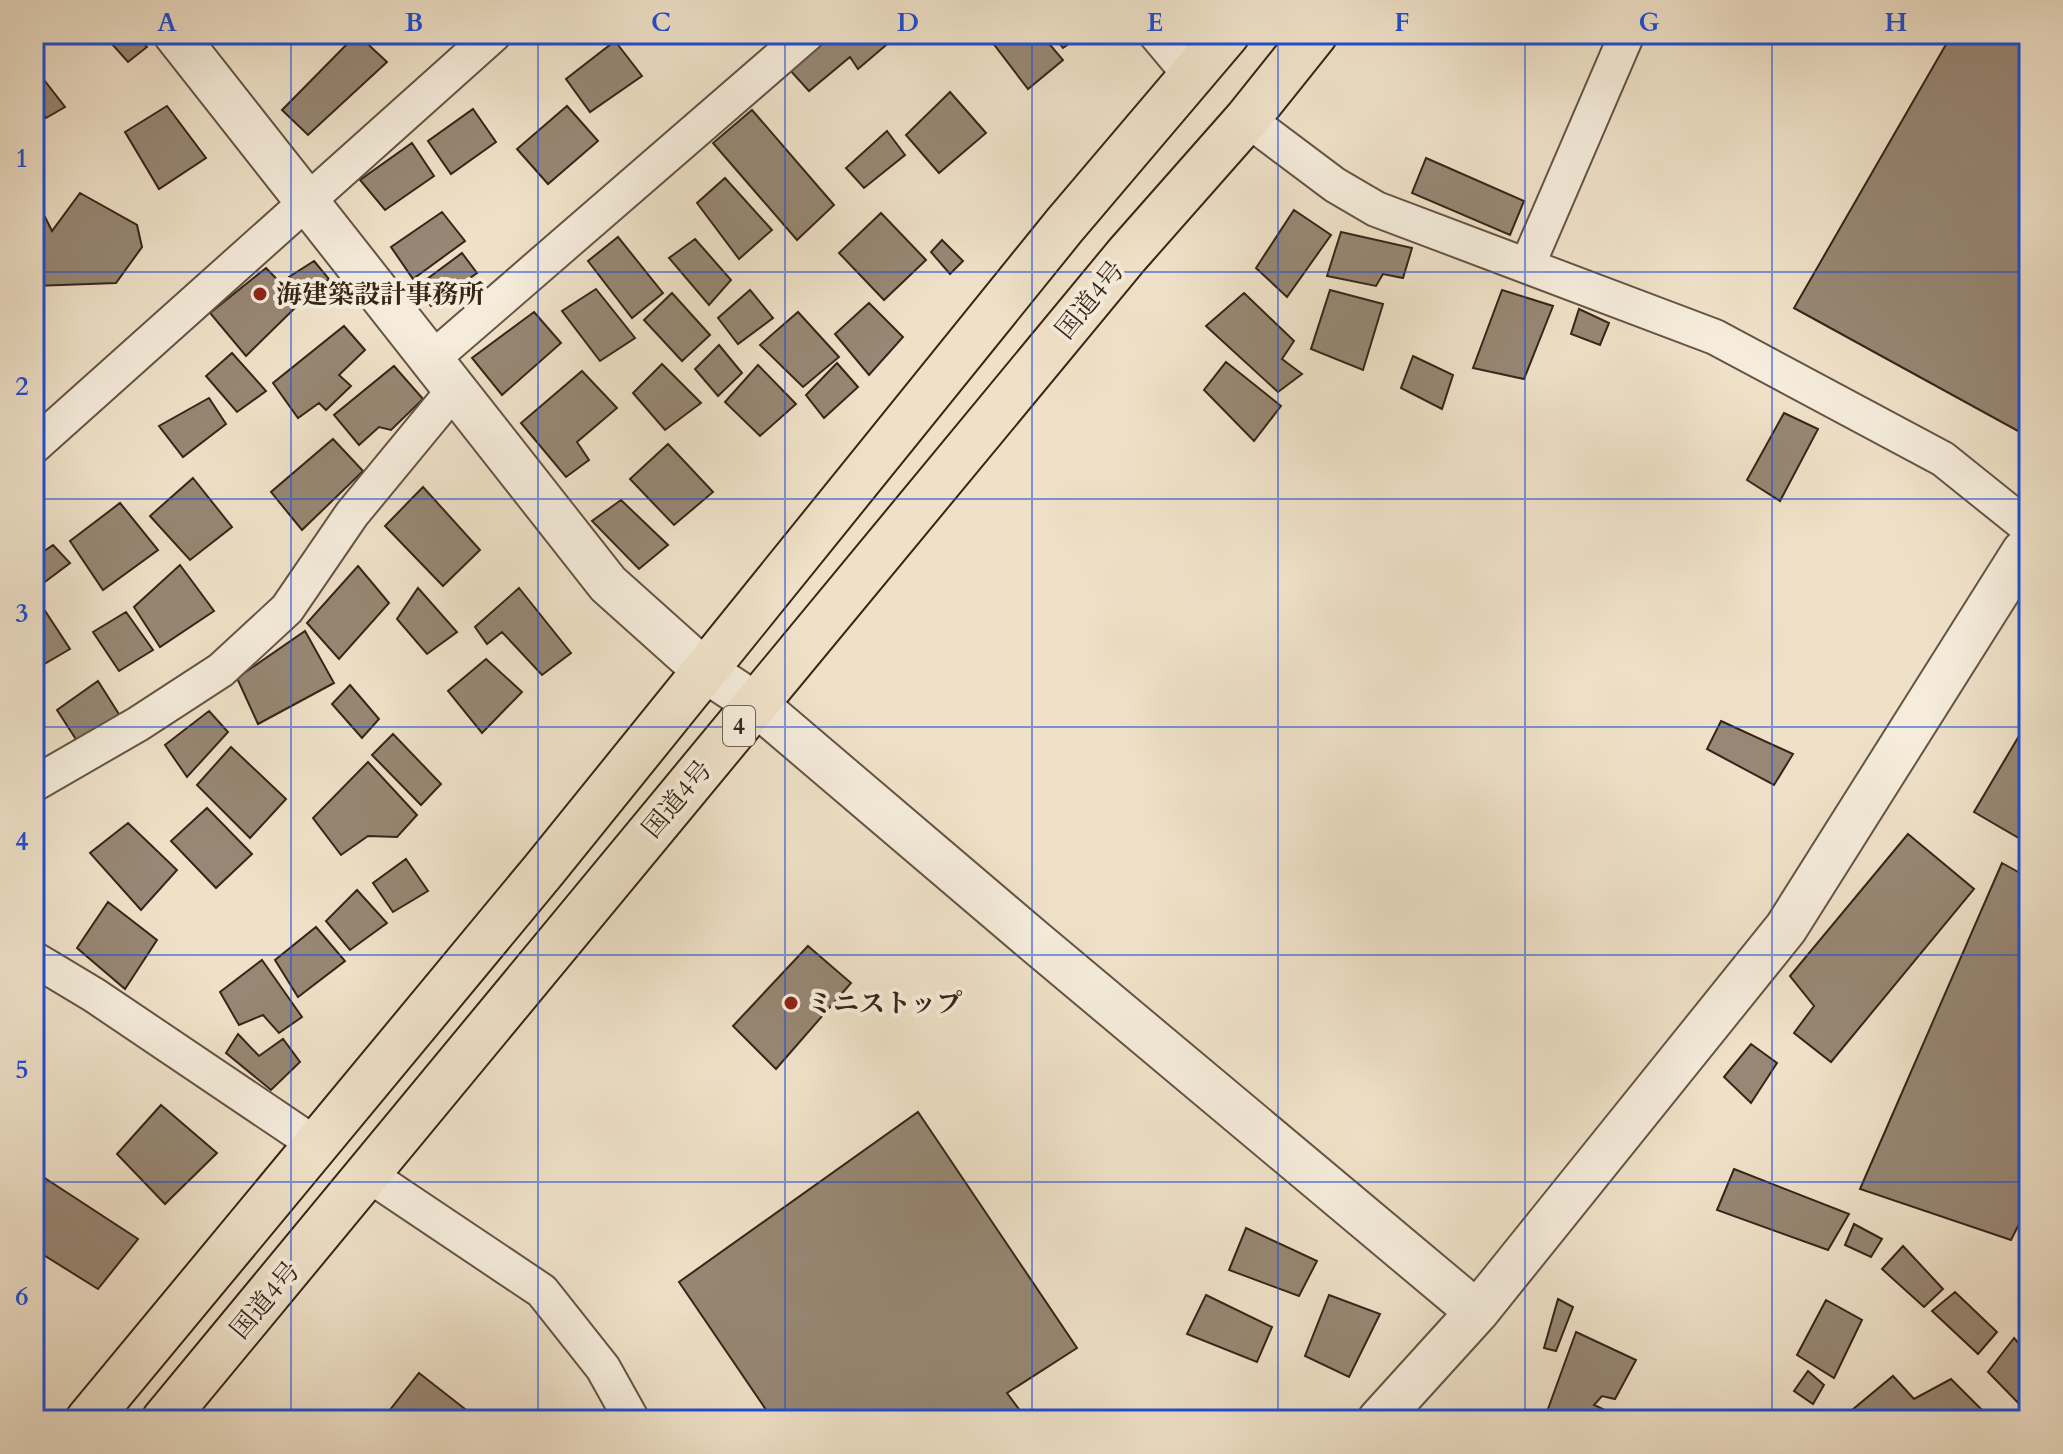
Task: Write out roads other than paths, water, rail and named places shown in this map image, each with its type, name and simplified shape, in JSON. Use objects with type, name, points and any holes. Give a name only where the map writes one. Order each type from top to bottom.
[{"type":"highway","name":"4","points":[[88,1420],[543,871],[1064,226],[1227,34]]},
{"type":"highway","name":"国道4号","points":[[164,1420],[369,1175],[647,833],[757,705],[1127,255],[1247,119],[1315,34]]},
{"type":"street","points":[[175,34],[608,584],[704,670],[757,705],[1477,1312]]},
{"type":"street","points":[[34,446],[494,34]]},
{"type":"street","points":[[34,784],[138,724],[221,670],[287,609],[444,374],[807,34]]},
{"type":"street","points":[[1156,34],[1192,77]]},
{"type":"street","points":[[1527,266],[1627,34]]},
{"type":"street","points":[[1247,119],[1335,185],[1376,209],[1729,344],[1943,459],[2029,528]]},
{"type":"street","points":[[1379,1420],[1477,1312],[1786,928],[2023,552],[2029,550]]},
{"type":"street","points":[[34,959],[94,995],[315,1144]]},
{"type":"street","points":[[369,1175],[542,1291],[603,1368],[632,1420]]},
{"type":"place","name":"海建築設計事務所","points":[[260,294]]},
{"type":"place","name":"ミニストップ","points":[[791,1003]]}]
